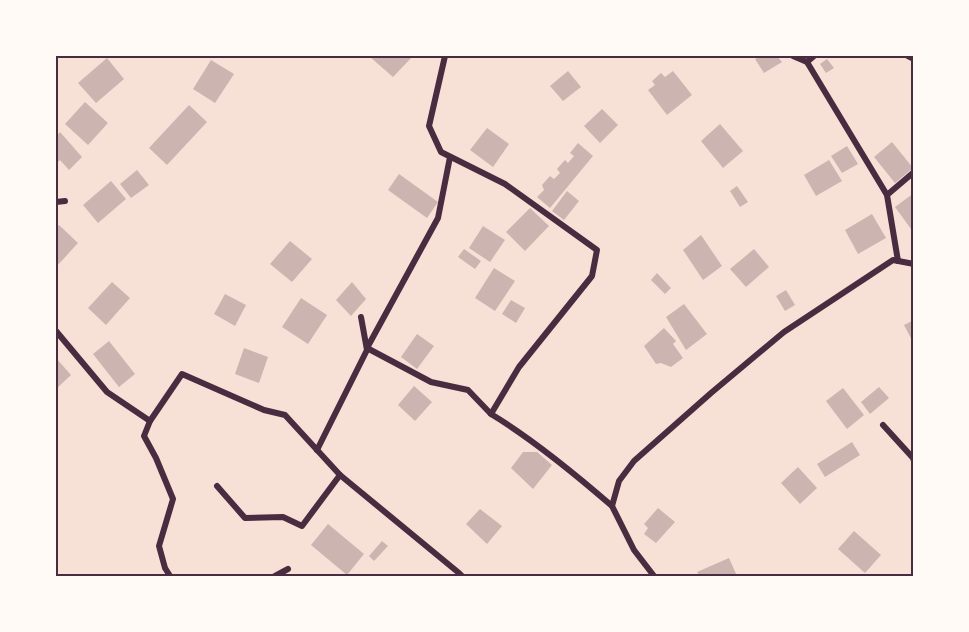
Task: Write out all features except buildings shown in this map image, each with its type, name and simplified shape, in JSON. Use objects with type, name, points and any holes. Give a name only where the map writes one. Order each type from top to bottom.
[{"type":"street","points":[[445,56],[429,126],[441,152],[505,184],[597,250],[592,276],[519,367],[491,414]]},
{"type":"street","points":[[793,56],[807,62],[887,195],[898,261]]},
{"type":"street","points":[[807,62],[814,56]]},
{"type":"street","points":[[908,56],[914,59]]},
{"type":"street","points":[[367,348],[438,218],[450,157]]},
{"type":"street","points":[[887,195],[914,172]]},
{"type":"street","points":[[56,202],[65,201]]},
{"type":"street","points":[[612,506],[619,481],[634,461],[784,332],[893,260],[914,264]]},
{"type":"street","points":[[317,450],[368,350],[362,317]]},
{"type":"street","points":[[56,331],[107,392],[150,422]]},
{"type":"street","points":[[367,348],[431,382],[468,390],[491,414],[577,475],[612,506],[634,550],[654,576]]},
{"type":"street","points":[[170,576],[159,546],[173,499],[144,436],[150,422],[183,374],[264,410],[285,415],[340,475],[462,576]]},
{"type":"street","points":[[883,425],[914,461]]},
{"type":"street","points":[[218,486],[245,518],[283,517],[302,526],[340,475]]},
{"type":"street","points":[[275,576],[288,569]]}]
